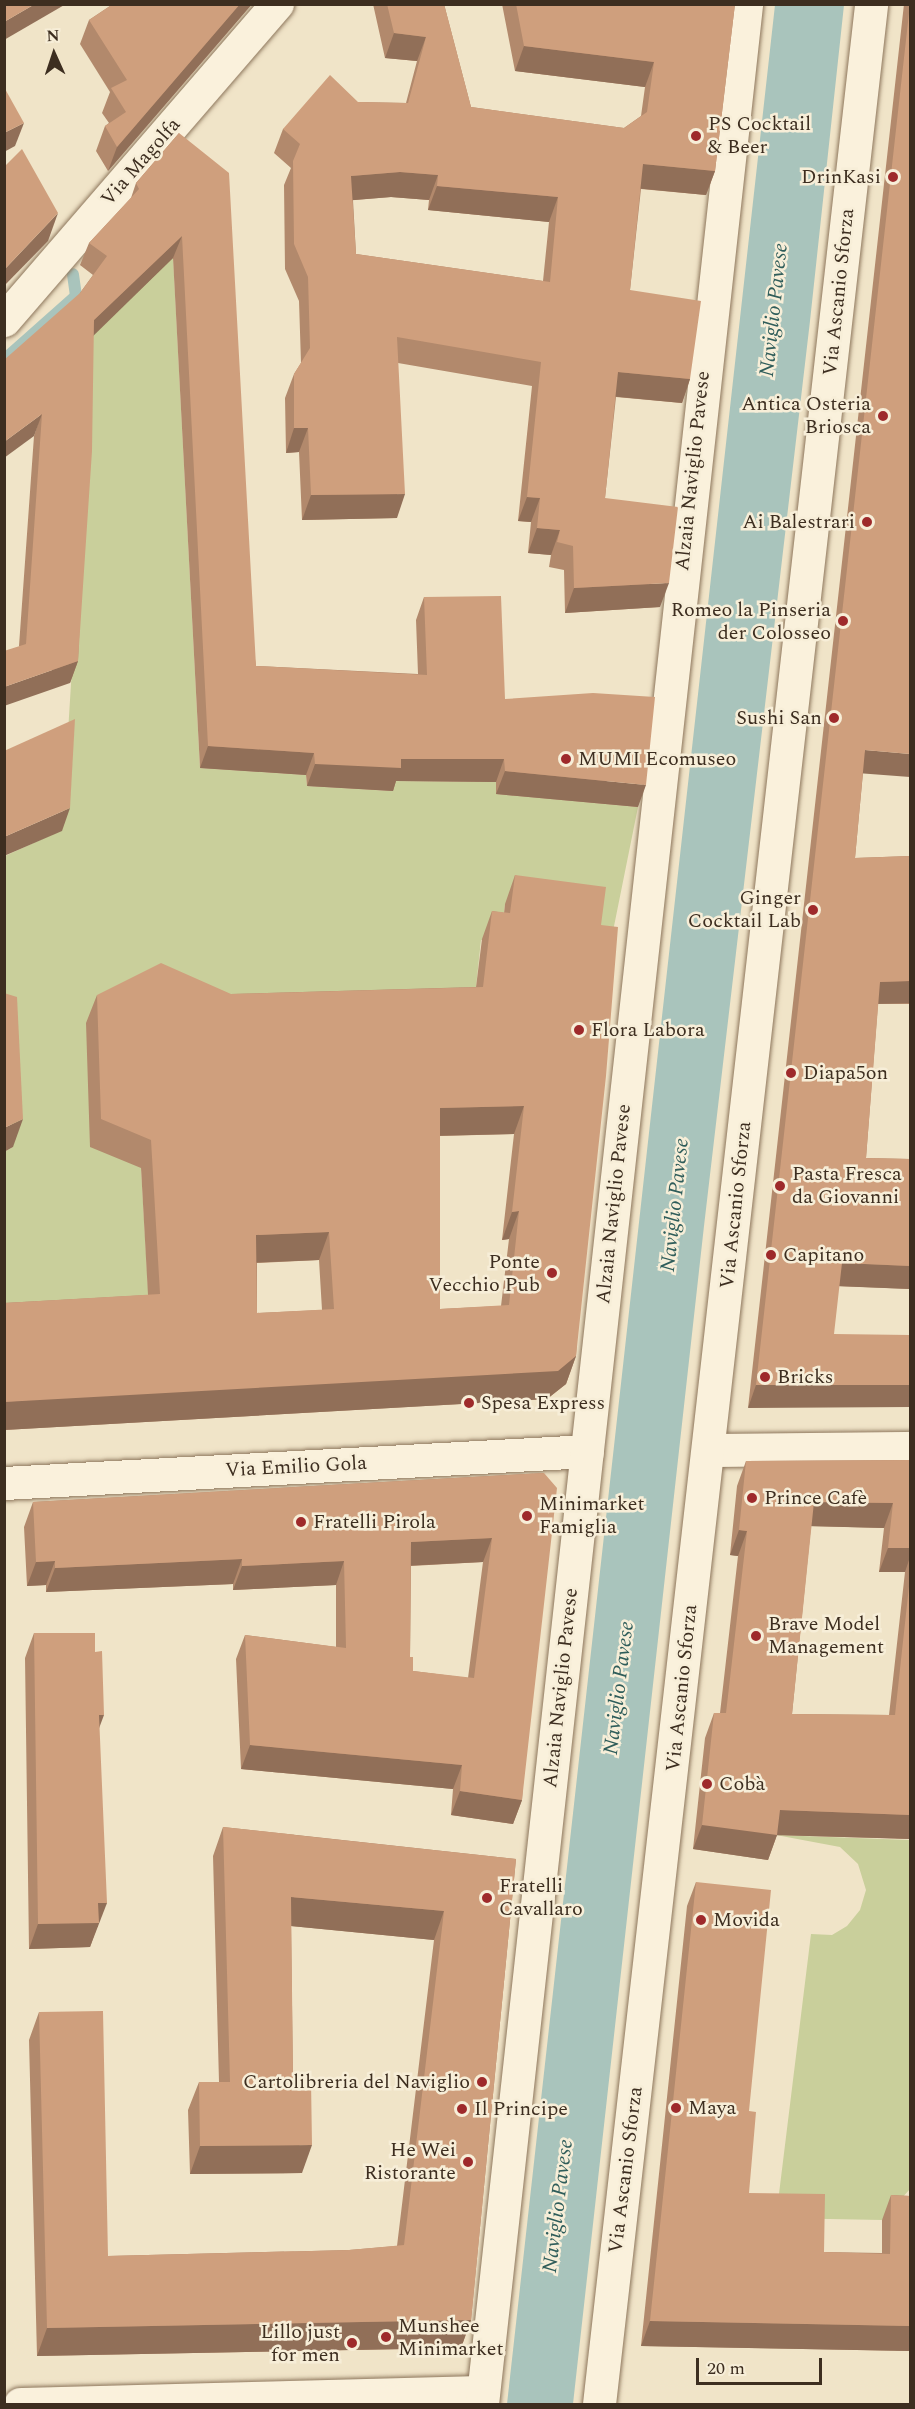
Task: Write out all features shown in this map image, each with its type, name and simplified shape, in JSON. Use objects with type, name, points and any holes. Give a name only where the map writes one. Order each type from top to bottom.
[{"type":"street","name":"Via Magolfa","points":[[4,320],[277,4]]},
{"type":"street","name":"Alzaia Naviglio Pavese","points":[[483,2398],[746,4]]},
{"type":"street","name":"Via Ascanio Sforza","points":[[599,2404],[871,4]]},
{"type":"street","points":[[708,1450],[910,1448]]},
{"type":"street","name":"Via Emilio Gola","points":[[4,1483],[587,1451]]},
{"type":"street","points":[[20,2404],[483,2398]]},
{"type":"green space","points":[[171,219],[200,768],[306,775],[307,786],[392,791],[393,781],[496,782],[497,794],[638,807],[608,956],[505,904],[500,942],[481,940],[476,987],[241,1001],[141,1168],[150,1322],[5,1331],[4,1152],[13,1147],[4,1025],[5,856],[62,830],[84,473],[86,343]]},
{"type":"green space","points":[[776,1835],[910,1840],[910,2189],[882,2220],[776,2218],[811,1934],[832,1935],[847,1926],[860,1910],[866,1890],[858,1864],[840,1847]]},
{"type":"water","name":"Naviglio Pavese","points":[[775,5],[844,5],[810,321],[704,1226],[573,2404],[507,2404]]},
{"type":"building","points":[[4,4],[35,4],[4,22]]},
{"type":"building","points":[[113,4],[240,4],[117,147],[105,126],[126,112],[111,88],[127,80],[89,20]]},
{"type":"building","points":[[387,4],[444,4],[471,107],[624,128],[647,112],[654,62],[524,46],[516,4],[735,4],[715,171],[643,164],[630,290],[701,301],[690,379],[618,372],[605,498],[678,507],[669,583],[574,588],[573,546],[557,542],[560,530],[537,528],[540,498],[527,497],[541,362],[397,337],[405,494],[311,495],[308,428],[294,428],[294,374],[310,348],[308,277],[294,244],[293,161],[300,144],[283,129],[330,75],[358,102],[408,103],[426,37],[394,33]],"holes":[[[400,172],[438,175],[437,186],[558,197],[550,282],[356,254],[351,176]]]},
{"type":"building","points":[[910,4],[910,754],[865,750],[855,858],[910,856],[910,981],[880,982],[866,1158],[910,1159],[910,1266],[842,1263],[834,1334],[910,1335],[910,1385],[756,1385]]},
{"type":"building","points":[[4,87],[24,123],[4,133]]},
{"type":"building","points":[[179,133],[229,173],[256,666],[427,675],[424,597],[501,596],[505,699],[593,693],[655,697],[646,785],[505,771],[504,759],[401,759],[401,768],[315,764],[314,753],[208,746],[182,236],[94,320],[92,451],[78,661],[4,687],[4,651],[26,644],[42,414],[4,442],[4,360],[80,293],[107,256],[89,243],[139,189],[136,183]]},
{"type":"building","points":[[22,149],[58,213],[4,270],[4,167]]},
{"type":"building","points":[[75,719],[70,808],[4,837],[4,751]]},
{"type":"building","points":[[515,875],[606,887],[601,925],[618,927],[606,1076],[576,1356],[558,1371],[4,1402],[4,1303],[160,1294],[151,1140],[101,1119],[97,995],[161,963],[231,994],[483,987],[492,911],[510,913]],"holes":[[[524,1106],[512,1212],[519,1211],[509,1305],[440,1309],[440,1108]],[[329,1232],[334,1309],[257,1313],[256,1235]]]},
{"type":"building","points":[[4,993],[17,997],[23,1119],[4,1128]]},
{"type":"building","points":[[910,1460],[910,1548],[888,1548],[893,1503],[814,1502],[792,1714],[895,1715],[910,1577],[910,1815],[780,1810],[777,1835],[702,1825],[714,1713],[726,1713],[747,1531],[739,1530],[746,1461]]},
{"type":"building","points":[[544,1473],[557,1488],[522,1800],[460,1791],[462,1765],[250,1745],[245,1635],[346,1648],[344,1561],[242,1566],[242,1559],[55,1568],[55,1561],[36,1562],[33,1502]],"holes":[[[492,1538],[474,1678],[413,1671],[413,1657],[410,1657],[411,1542]]]},
{"type":"building","points":[[34,1633],[95,1633],[95,1652],[102,1651],[104,1715],[99,1715],[107,1903],[98,1903],[99,1923],[38,1924]]},
{"type":"building","points":[[223,1827],[516,1859],[471,2320],[47,2328],[39,2012],[103,2011],[108,2256],[349,2250],[404,2245],[444,1911],[291,1897],[293,2081],[311,2080],[312,2145],[200,2146],[199,2082],[230,2082]]},
{"type":"building","points":[[696,1882],[771,1890],[749,2111],[756,2112],[749,2193],[825,2194],[824,2252],[890,2254],[891,2195],[910,2196],[910,2326],[650,2321]]},
{"type":"waterway","points":[[4,360],[76,296],[73,274]]},
{"type":"place","name":"PS Cocktail & Beer","points":[[696,136]]},
{"type":"place","name":"DrinKasi","points":[[893,177]]},
{"type":"place","name":"Antica Osteria Briosca","points":[[883,416]]},
{"type":"place","name":"Ai Balestrari","points":[[867,522]]},
{"type":"place","name":"Romeo la Pinseria der Colosseo","points":[[843,621]]},
{"type":"place","name":"Sushi San","points":[[834,718]]},
{"type":"place","name":"MUMI Ecomuseo","points":[[566,759]]},
{"type":"place","name":"Ginger Cocktail Lab","points":[[813,910]]},
{"type":"place","name":"Flora Labora","points":[[579,1030]]},
{"type":"place","name":"Diapa5on","points":[[791,1073]]},
{"type":"place","name":"Pasta Fresca da Giovanni","points":[[780,1186]]},
{"type":"place","name":"Capitano","points":[[771,1255]]},
{"type":"place","name":"Ponte Vecchio Pub","points":[[552,1273]]},
{"type":"place","name":"Bricks","points":[[765,1377]]},
{"type":"place","name":"Spesa Express","points":[[469,1403]]},
{"type":"place","name":"Prince Cafè","points":[[752,1498]]},
{"type":"place","name":"Minimarket Famiglia","points":[[527,1516]]},
{"type":"place","name":"Fratelli Pirola","points":[[301,1522]]},
{"type":"place","name":"Brave Model Management","points":[[756,1636]]},
{"type":"place","name":"Cobà","points":[[707,1784]]},
{"type":"place","name":"Fratelli Cavallaro","points":[[487,1898]]},
{"type":"place","name":"Movida","points":[[701,1920]]},
{"type":"place","name":"Cartolibreria del Naviglio","points":[[482,2082]]},
{"type":"place","name":"Maya","points":[[676,2108]]},
{"type":"place","name":"Il Principe","points":[[462,2109]]},
{"type":"place","name":"He Wei Ristorante","points":[[468,2162]]},
{"type":"place","name":"Munshee Minimarket","points":[[386,2337]]},
{"type":"place","name":"Lillo just for men","points":[[352,2343]]}]
